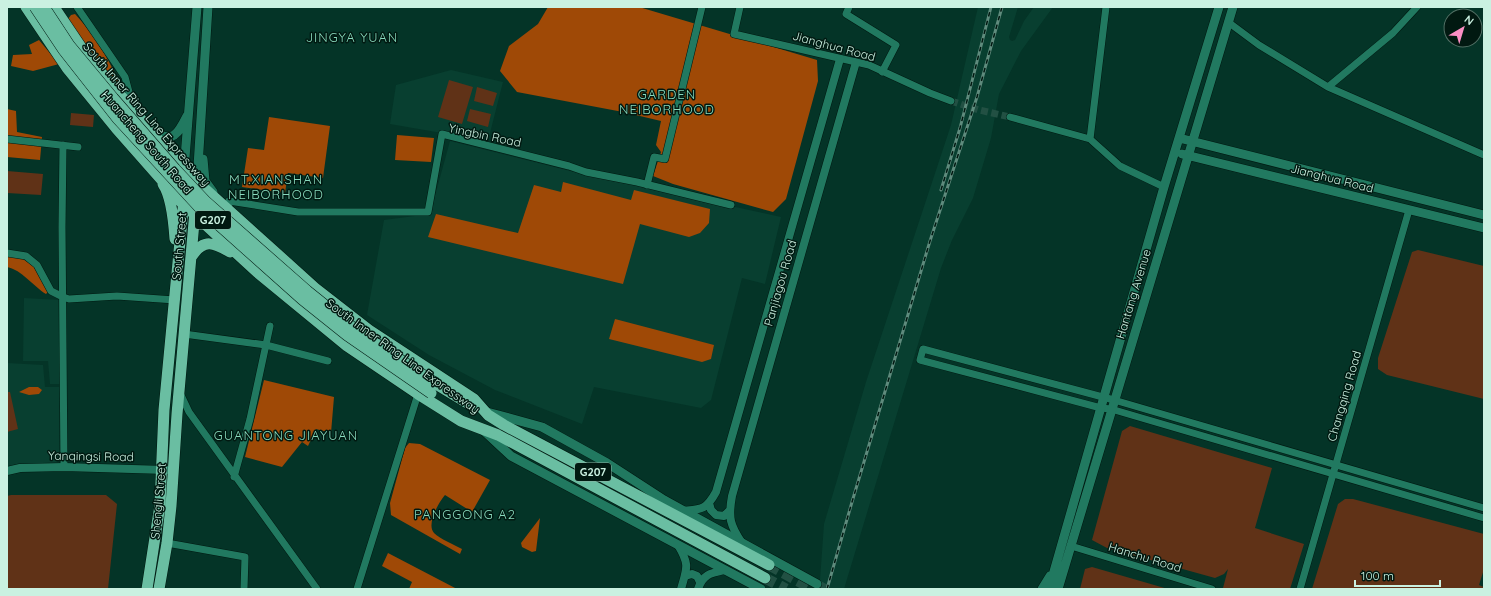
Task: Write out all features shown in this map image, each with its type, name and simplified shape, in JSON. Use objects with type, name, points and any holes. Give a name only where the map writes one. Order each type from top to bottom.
[{"type":"highway","name":"Huancheng South Road","points":[[26,7],[68,68],[116,128],[183,204],[243,259],[346,346],[418,394]]},
{"type":"highway","name":"South Inner Ring Line Expressway","points":[[35,7],[63,49],[118,119],[200,208],[302,298],[347,335],[433,389],[487,413],[504,425],[769,565]]},
{"type":"highway","name":"South Inner Ring Line Expressway","points":[[44,7],[69,45],[113,98],[206,202],[307,291],[481,428]]},
{"type":"highway","name":"Huancheng South Road","points":[[54,7],[87,56],[184,170],[315,288],[369,330],[424,366]]},
{"type":"highway","points":[[142,157],[165,188],[174,227],[177,278]]},
{"type":"highway","name":"South Street","points":[[147,589],[155,540],[162,470],[164,410],[177,278],[183,204],[184,170]]},
{"type":"highway","name":"South Street","points":[[177,414],[192,256],[197,182]]},
{"type":"highway","points":[[192,256],[198,246],[208,244],[219,246],[243,259]]},
{"type":"highway","name":"South Inner Ring Line Expressway","points":[[424,366],[474,399],[487,413]]},
{"type":"highway","name":"South Inner Ring Line Expressway","points":[[418,394],[461,421],[498,435],[764,578]]},
{"type":"highway","name":"Shengli Street","points":[[159,589],[167,543],[174,470],[177,414]]},
{"type":"main road","name":"South Street","points":[[184,170],[198,7]]},
{"type":"main road","name":"South Street","points":[[197,182],[208,7]]},
{"type":"main road","name":"Hantang Avenue","points":[[1058,589],[1060,568],[1101,408],[1174,152],[1219,7]]},
{"type":"main road","name":"Hantang Avenue","points":[[1049,589],[1071,546],[1233,7]]},
{"type":"main road","points":[[149,129],[162,137],[172,137],[179,131],[189,113]]},
{"type":"main road","points":[[200,130],[205,181],[226,209]]},
{"type":"main road","name":"Jianghua Road","points":[[1179,138],[1484,215]]},
{"type":"main road","name":"Jianghua Road","points":[[1174,152],[1484,228]]},
{"type":"main road","points":[[487,413],[542,427],[607,463],[683,511],[818,584]]},
{"type":"main road","points":[[481,428],[511,456],[761,589]]},
{"type":"main road","points":[[645,527],[650,516]]},
{"type":"main road","points":[[1042,589],[1060,568]]},
{"type":"main road","points":[[1060,568],[1063,589]]},
{"type":"street","points":[[77,7],[125,77],[135,112]]},
{"type":"street","points":[[647,185],[654,158],[665,159],[702,7]]},
{"type":"street","name":"Jianghua Road","points":[[740,7],[734,34],[869,66],[951,101]]},
{"type":"street","points":[[848,7],[846,14],[896,45],[882,72]]},
{"type":"street","points":[[1090,139],[1106,7]]},
{"type":"street","points":[[1328,87],[1393,33],[1417,7]]},
{"type":"street","points":[[1228,22],[1259,45],[1328,87],[1484,155]]},
{"type":"street","name":"Panjiagou Road","points":[[709,503],[716,492],[840,59]]},
{"type":"street","name":"Panjiagou Road","points":[[742,543],[733,529],[729,512],[732,496],[856,62]]},
{"type":"street","points":[[1010,117],[1090,139],[1120,166],[1164,187]]},
{"type":"street","name":"Yingbin Road","points":[[226,209],[229,201],[298,212],[428,212],[442,134],[569,166],[586,172],[731,205]]},
{"type":"street","points":[[7,139],[78,147]]},
{"type":"street","points":[[63,145],[64,467]]},
{"type":"street","name":"Changqing Road","points":[[1300,589],[1409,210]]},
{"type":"street","points":[[7,253],[26,256],[37,265],[51,291],[63,298],[69,299],[117,296],[175,300]]},
{"type":"street","points":[[234,478],[250,419],[270,326]]},
{"type":"street","points":[[184,334],[266,345],[328,362]]},
{"type":"street","points":[[1484,508],[1114,400],[923,349],[920,360],[1101,408],[1111,409],[1484,518]]},
{"type":"street","points":[[179,391],[189,412],[234,478],[317,589]]},
{"type":"street","points":[[358,589],[418,394]]},
{"type":"street","name":"Yanqingsi Road","points":[[7,471],[20,468],[64,467],[174,470]]},
{"type":"street","points":[[683,511],[700,509],[709,503],[711,510],[716,516],[724,516],[729,512]]},
{"type":"street","points":[[167,543],[245,557],[244,589]]},
{"type":"street","points":[[678,545],[685,557],[687,566],[681,589]]},
{"type":"street","name":"Hanchu Road","points":[[1071,546],[1212,589]]},
{"type":"street","points":[[699,585],[709,574],[725,570]]},
{"type":"street","points":[[685,576],[692,574],[697,576],[699,585]]},
{"type":"shaded area","points":[[548,7],[639,7],[817,60],[818,81],[786,199],[773,212],[673,184],[653,176],[661,152],[656,145],[661,121],[623,112],[517,92],[500,71],[509,46],[538,24]]},
{"type":"shaded area","points":[[978,7],[1018,7],[1009,37],[1012,41],[1015,40],[1024,21],[1034,7],[1053,7],[1021,51],[999,94],[991,138],[973,198],[952,240],[941,268],[844,589],[817,589],[820,580],[824,524],[866,382],[951,125]]},
{"type":"shaded area","points":[[75,14],[102,50],[114,71],[122,91],[104,70],[68,19],[71,15]]},
{"type":"shaded area","points":[[39,40],[59,64],[33,71],[11,66],[13,55],[32,54],[29,45]]},
{"type":"shaded area","points":[[451,70],[503,82],[488,141],[390,124],[396,85]]},
{"type":"shaded area","points":[[449,80],[473,87],[462,124],[438,117]]},
{"type":"shaded area","points":[[477,87],[497,93],[493,106],[474,101]]},
{"type":"shaded area","points":[[7,109],[16,111],[17,132],[42,137],[40,160],[7,157]]},
{"type":"shaded area","points":[[470,109],[491,114],[488,127],[467,121]]},
{"type":"shaded area","points":[[71,113],[94,115],[93,127],[70,125]]},
{"type":"shaded area","points":[[269,117],[330,126],[323,178],[288,173],[285,193],[242,187],[248,148],[264,150]]},
{"type":"shaded area","points":[[397,135],[434,138],[431,162],[395,160]]},
{"type":"shaded area","points":[[450,141],[566,170],[781,217],[765,284],[742,278],[711,400],[701,408],[594,387],[582,424],[495,390],[429,355],[367,315],[384,220],[430,214]]},
{"type":"shaded area","points":[[7,171],[43,174],[41,195],[7,193]]},
{"type":"shaded area","points":[[563,182],[631,200],[634,190],[710,209],[709,223],[700,233],[689,237],[640,224],[623,284],[428,237],[436,214],[518,233],[534,185],[561,192]]},
{"type":"shaded area","points":[[1418,250],[1484,266],[1484,399],[1387,375],[1378,369],[1378,358],[1412,252]]},
{"type":"shaded area","points":[[7,256],[23,259],[34,267],[48,292],[46,294],[41,291],[18,271],[7,267]]},
{"type":"shaded area","points":[[24,298],[61,300],[62,384],[50,384],[48,361],[23,361]]},
{"type":"shaded area","points":[[615,319],[714,345],[711,359],[702,362],[609,339]]},
{"type":"shaded area","points":[[7,363],[43,365],[45,387],[60,387],[59,464],[23,464],[7,467]]},
{"type":"shaded area","points":[[264,380],[334,397],[331,433],[316,429],[308,446],[302,442],[282,467],[245,457]]},
{"type":"shaded area","points":[[29,387],[38,387],[42,390],[39,394],[29,395],[19,392]]},
{"type":"shaded area","points":[[7,392],[10,392],[18,429],[7,432]]},
{"type":"shaded area","points":[[1130,426],[1272,468],[1255,528],[1304,544],[1290,589],[1227,589],[1223,588],[1228,569],[1224,574],[1215,578],[1107,548],[1092,540],[1122,431]]},
{"type":"shaded area","points":[[409,443],[420,444],[490,480],[472,512],[445,495],[434,513],[432,519],[432,529],[434,533],[462,549],[460,554],[391,515],[390,503],[405,448]]},
{"type":"shaded area","points":[[106,495],[117,504],[108,589],[7,589],[7,496]]},
{"type":"shaded area","points":[[1345,499],[1353,499],[1484,534],[1484,569],[1479,585],[1484,587],[1484,589],[1312,589],[1338,504]]},
{"type":"shaded area","points":[[540,518],[536,551],[532,552],[522,547],[521,543]]},
{"type":"shaded area","points":[[388,553],[457,589],[409,589],[412,582],[382,566]]},
{"type":"shaded area","points":[[1092,567],[1168,589],[1080,589],[1085,569]]},
{"type":"tunnel","points":[[951,101],[979,110],[1010,117]]},
{"type":"tunnel","points":[[769,565],[813,589]]},
{"type":"tunnel","points":[[765,578],[786,589]]},
{"type":"tunnel","points":[[817,584],[826,589]]},
{"type":"railway","points":[[941,190],[960,128],[991,7]]},
{"type":"railway","points":[[827,589],[930,241],[977,97],[1002,7]]},
{"type":"district","name":"JINGYA YUAN","points":[[352,37]]},
{"type":"district","name":"GARDEN NEIBORHOOD","points":[[667,102]]},
{"type":"district","name":"MT.XIANSHAN NEIBORHOOD","points":[[276,186]]},
{"type":"district","name":"GUANTONG JIAYUAN","points":[[286,435]]},
{"type":"district","name":"PANGGONG A2","points":[[465,514]]}]
